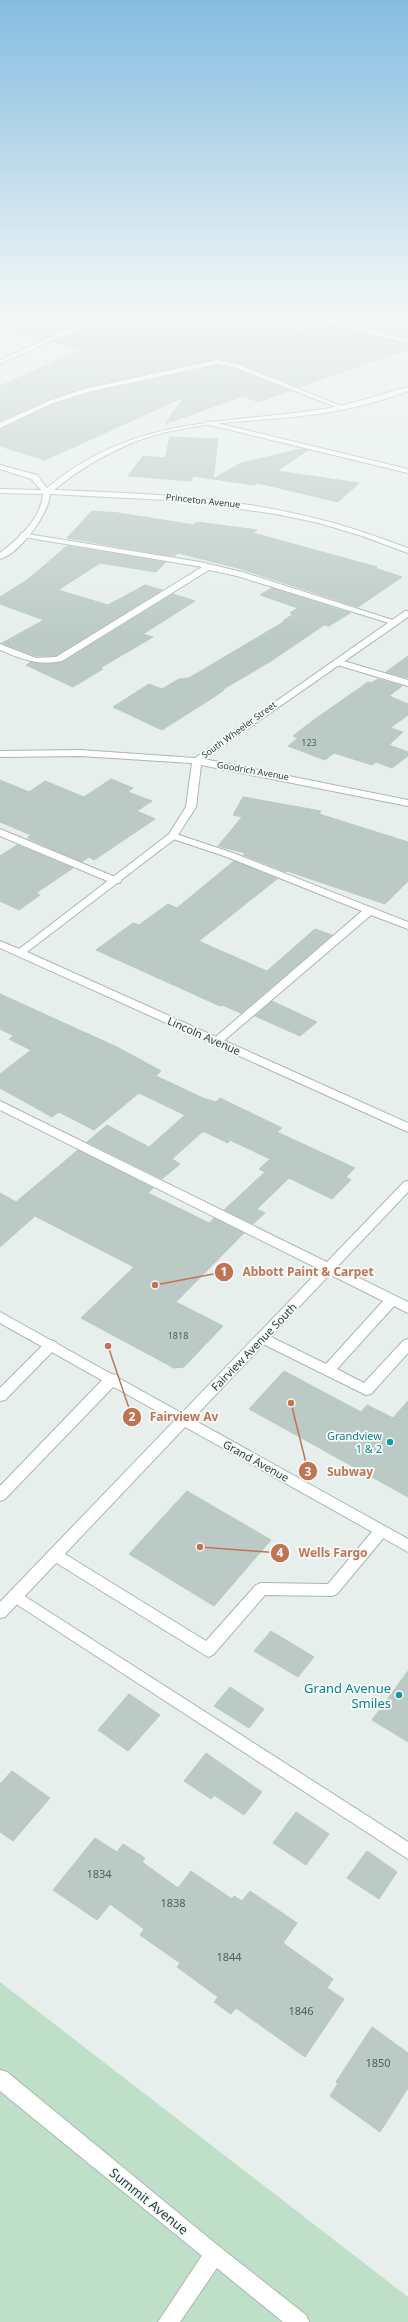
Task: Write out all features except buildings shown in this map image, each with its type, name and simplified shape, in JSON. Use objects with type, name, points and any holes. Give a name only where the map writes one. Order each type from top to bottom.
[{"type":"street","points":[[47,492],[60,481],[110,450],[157,434],[192,426]]},
{"type":"street","points":[[222,426],[408,471]]},
{"type":"street","points":[[0,467],[34,477],[47,492],[48,503],[43,512],[24,535],[0,557]]},
{"type":"street","name":"Princeton Avenue","points":[[0,491],[183,498],[258,507],[334,525],[408,551]]},
{"type":"street","points":[[24,535],[200,564],[239,574],[395,622]]},
{"type":"street","points":[[0,647],[32,660],[46,662],[60,659],[208,567]]},
{"type":"street","name":"South Wheeler Street","points":[[20,953],[173,836],[191,807],[196,782],[197,761],[207,752],[408,613]]},
{"type":"street","points":[[337,662],[408,683]]},
{"type":"street","name":"Goodrich Avenue","points":[[0,754],[80,753],[197,761],[260,772],[408,803]]},
{"type":"street","points":[[0,832],[116,881]]},
{"type":"street","points":[[173,836],[230,855],[408,926]]},
{"type":"street","points":[[216,1042],[370,911]]},
{"type":"street","name":"Lincoln Avenue","points":[[0,944],[408,1128]]},
{"type":"street","points":[[0,1106],[408,1308]]},
{"type":"street","name":"Fairview Avenue South","points":[[6,1602],[55,1555],[408,1185]]},
{"type":"street","points":[[327,1371],[392,1300]]},
{"type":"street","name":"Grand Avenue","points":[[0,1317],[408,1546]]},
{"type":"street","points":[[262,1338],[366,1390],[408,1344]]},
{"type":"street","points":[[0,1396],[51,1345]]},
{"type":"street","points":[[0,1495],[112,1379]]},
{"type":"street","points":[[55,1555],[208,1650],[261,1589],[332,1590],[381,1531]]},
{"type":"street","points":[[6,1602],[408,1851]]},
{"type":"street","name":"Summit Avenue","points":[[0,2079],[214,2255],[299,2322]]},
{"type":"street","points":[[168,2322],[214,2255]]},
{"type":"green space","points":[[0,1982],[408,2297],[408,2322],[0,2322]]},
{"type":"place","name":"Abbott Paint & Carpet","points":[[155,1285]]},
{"type":"place","name":"Fairview Av","points":[[108,1346]]},
{"type":"place","name":"Subway","points":[[291,1403]]},
{"type":"place","name":"Grandview 1 & 2","points":[[390,1442]]},
{"type":"place","name":"Wells Fargo","points":[[200,1547]]},
{"type":"place","name":"Grand Avenue Smiles","points":[[399,1695]]}]
